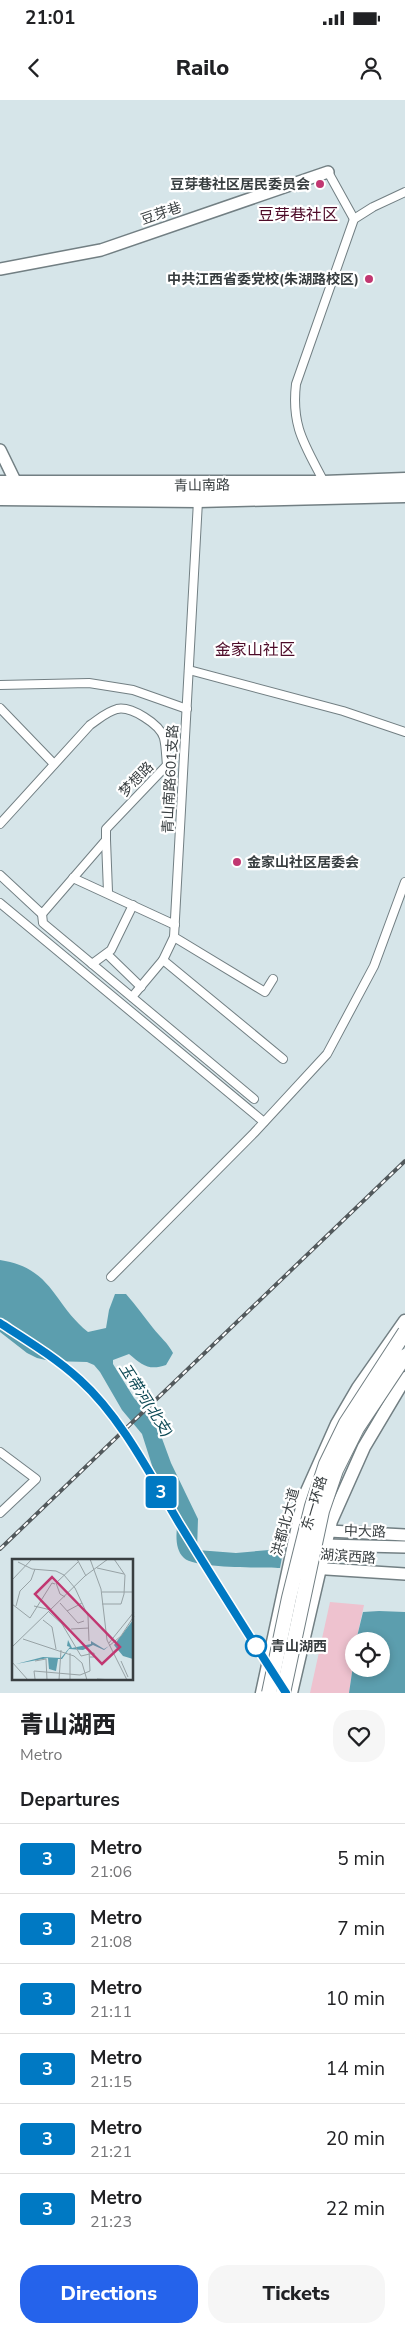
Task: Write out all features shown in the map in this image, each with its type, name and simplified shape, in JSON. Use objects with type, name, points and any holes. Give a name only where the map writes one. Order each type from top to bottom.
[{"type":"highway","name":"东一环路","points":[[269,1693],[289,1598],[312,1506],[326,1464],[346,1424],[405,1332]]},
{"type":"highway","name":"东一环路","points":[[284,1693],[322,1511],[336,1470],[357,1428],[405,1356]]},
{"type":"main road","name":"豆芽巷","points":[[0,269],[101,250],[328,172]]},
{"type":"main road","points":[[0,450],[20,491]]},
{"type":"main road","name":"青山南路","points":[[0,499],[20,491],[405,479]]},
{"type":"main road","name":"青山南路","points":[[0,482],[20,491],[198,500],[405,496]]},
{"type":"main road","points":[[0,489],[86,492],[405,489]]},
{"type":"main road","points":[[0,493],[20,491]]},
{"type":"main road","name":"洪都北大道","points":[[262,1693],[304,1498],[337,1424],[358,1388],[405,1321]]},
{"type":"main road","points":[[291,1693],[328,1531],[364,1447],[405,1378]]},
{"type":"main road","name":"中大路","points":[[328,1531],[405,1535]]},
{"type":"main road","name":"中大路","points":[[325,1545],[405,1547]]},
{"type":"main road","name":"湖滨西路","points":[[289,1566],[405,1574]]},
{"type":"street","points":[[328,172],[354,220]]},
{"type":"street","points":[[324,482],[298,432],[294,398],[296,384],[354,220],[373,207],[405,192]]},
{"type":"street","name":"青山南路601支路","points":[[132,997],[163,960],[174,936],[198,500]]},
{"type":"street","points":[[189,670],[343,711],[405,732]]},
{"type":"street","points":[[0,685],[89,683],[133,690],[186,710]]},
{"type":"street","points":[[0,708],[54,764]]},
{"type":"street","name":"梦想路","points":[[0,824],[90,725],[104,714],[119,709],[132,711],[150,720],[164,736],[167,765],[106,829],[106,840],[31,928]]},
{"type":"street","points":[[106,840],[108,892]]},
{"type":"street","points":[[0,875],[42,914],[43,923],[254,1099]]},
{"type":"street","points":[[73,878],[108,892],[175,925]]},
{"type":"street","points":[[111,1277],[264,1122],[327,1054],[374,966],[405,882]]},
{"type":"street","points":[[0,903],[264,1122]]},
{"type":"street","points":[[92,964],[111,950],[134,905]]},
{"type":"street","points":[[174,936],[265,992],[273,979]]},
{"type":"street","points":[[107,954],[141,987]]},
{"type":"street","points":[[163,960],[284,1059]]},
{"type":"street","points":[[0,1452],[36,1479],[0,1513]]},
{"type":"shaded area","points":[[330,1602],[364,1605],[358,1632],[345,1632],[345,1677],[351,1677],[349,1693],[310,1693]]},
{"type":"water","points":[[0,1260],[18,1264],[42,1279],[76,1321],[88,1332],[106,1328],[109,1310],[115,1294],[126,1294],[173,1353],[166,1365],[160,1367],[146,1366],[129,1354],[113,1360],[113,1364],[134,1398],[152,1417],[160,1433],[171,1463],[198,1519],[197,1550],[236,1553],[269,1550],[283,1552],[280,1568],[215,1566],[191,1562],[184,1558],[177,1544],[178,1516],[163,1500],[142,1434],[122,1410],[100,1372],[94,1365],[87,1362],[50,1361],[37,1358],[27,1353],[0,1332]]},
{"type":"water","points":[[363,1612],[405,1612],[405,1693],[349,1693],[351,1677],[390,1677],[390,1632],[358,1632]]},
{"type":"railway","points":[[0,1549],[405,1161]]},
{"type":"metro line","name":"3","points":[[0,1323],[44,1350],[81,1381],[104,1405],[286,1693]]},
{"type":"place","name":"豆芽巷社区居民委员会","points":[[320,184]]},
{"type":"place","name":"中共江西省委党校(朱湖路校区)","points":[[369,279]]},
{"type":"place","name":"金家山社区居委会","points":[[237,862]]},
{"type":"place","name":"青山湖西","points":[[256,1646]]},
{"type":"district","name":"豆芽巷社区","points":[[298,214]]},
{"type":"district","name":"金家山社区","points":[[255,649]]},
{"type":"water label","name":"玉带河(北支)","points":[[146,1400]]}]
